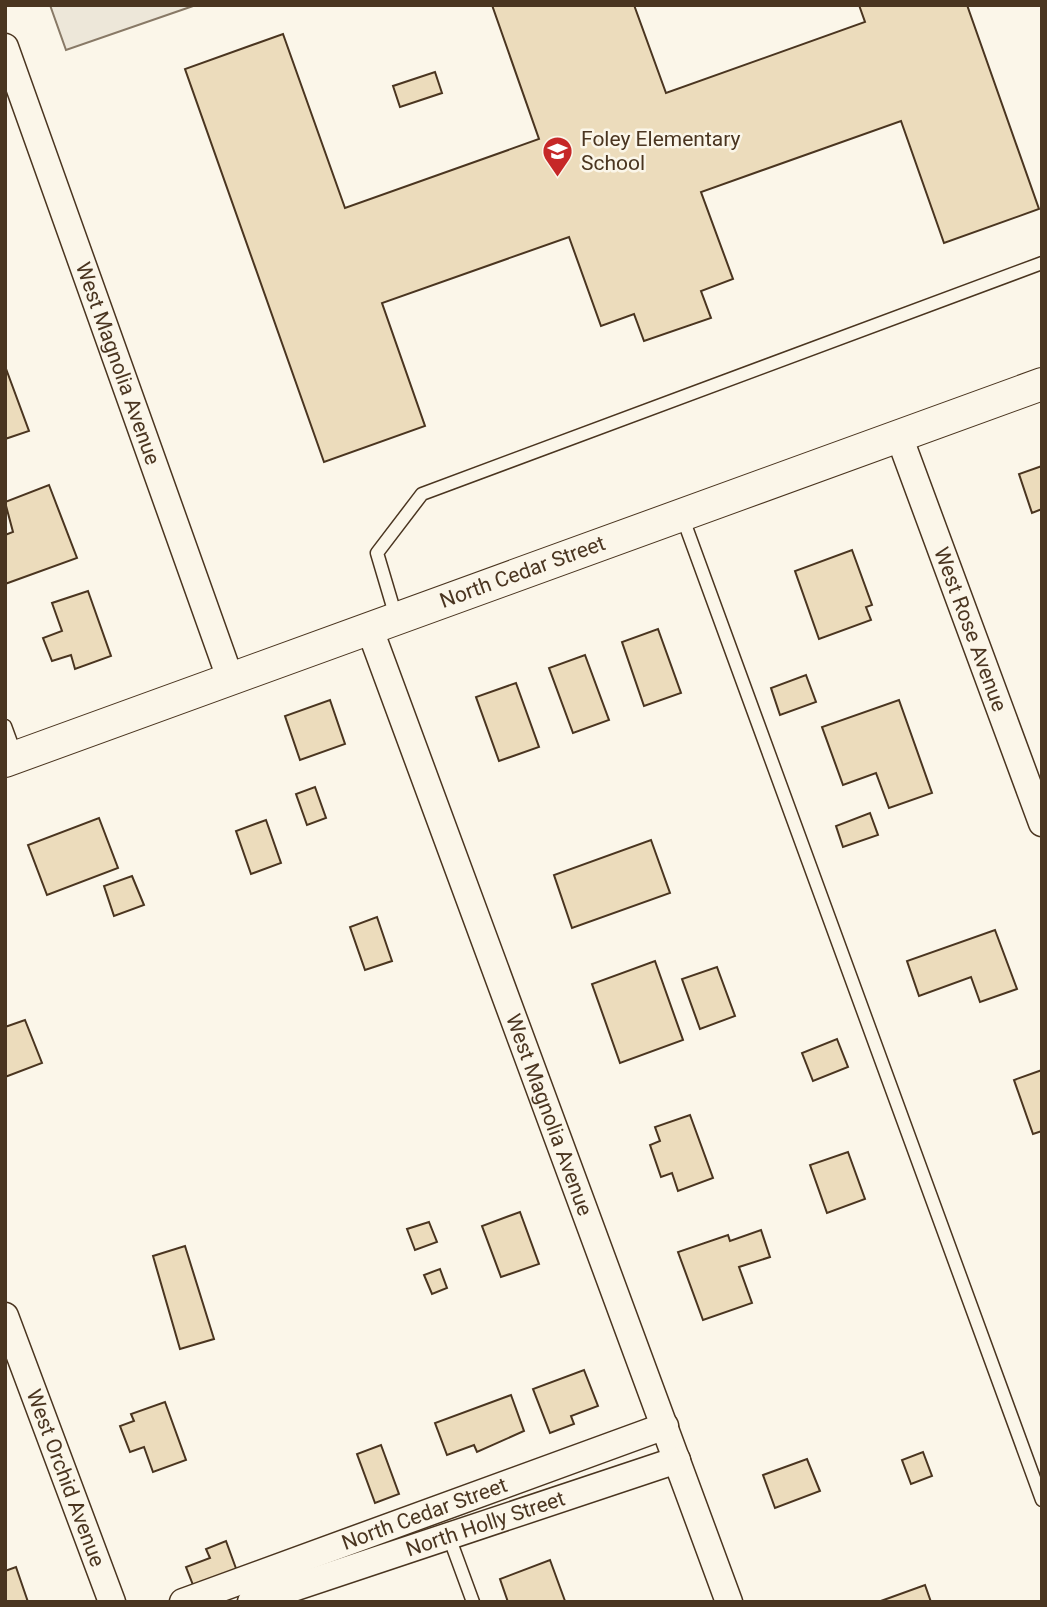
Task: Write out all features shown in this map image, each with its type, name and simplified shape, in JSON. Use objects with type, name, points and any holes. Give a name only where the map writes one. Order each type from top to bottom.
[{"type":"street","name":"West Magnolia Avenue","points":[[5,47],[230,678]]},
{"type":"street","name":"North Cedar Street","points":[[11,759],[1042,384]]},
{"type":"street","name":"West Rose Avenue","points":[[899,436],[1042,823]]},
{"type":"street","name":"West Magnolia Avenue","points":[[382,622],[729,1602]]},
{"type":"street","name":"West Orchid Avenue","points":[[5,1316],[112,1602]]},
{"type":"street","name":"North Cedar Street","points":[[183,1602],[665,1426]]},
{"type":"street","name":"North Holly Street","points":[[251,1602],[447,1534],[677,1460]]},
{"type":"lane","points":[[382,622],[377,553],[422,494],[1042,262]]},
{"type":"lane","points":[[682,516],[1042,1500]]},
{"type":"lane","points":[[5,726],[11,759]]},
{"type":"lane","points":[[447,1534],[473,1602]]},
{"type":"shaded area","points":[[50,5],[196,5],[66,50]]},
{"type":"building","points":[[492,5],[634,5],[666,93],[865,22],[859,5],[967,5],[1039,209],[944,243],[901,121],[701,192],[733,279],[701,291],[711,318],[644,341],[634,314],[601,326],[569,237],[382,303],[425,426],[324,462],[185,69],[283,34],[345,208],[539,139]]},
{"type":"building","points":[[435,72],[442,93],[400,107],[393,86]]},
{"type":"building","points":[[5,366],[29,431],[5,439]]},
{"type":"building","points":[[1042,466],[1042,509],[1032,513],[1019,474]]},
{"type":"building","points":[[49,485],[77,558],[5,584],[5,535],[13,532],[5,502]]},
{"type":"building","points":[[852,550],[872,605],[866,607],[871,620],[819,639],[795,571]]},
{"type":"building","points":[[88,591],[111,656],[75,669],[71,655],[52,661],[43,638],[62,631],[52,603]]},
{"type":"building","points":[[658,629],[681,693],[644,706],[622,642]]},
{"type":"building","points":[[585,655],[609,720],[573,733],[549,668]]},
{"type":"building","points":[[806,675],[816,702],[780,715],[771,688]]},
{"type":"building","points":[[516,683],[539,747],[499,761],[476,697]]},
{"type":"building","points":[[330,700],[345,744],[300,760],[285,716]]},
{"type":"building","points":[[899,700],[932,793],[889,808],[876,773],[843,785],[822,727]]},
{"type":"building","points":[[315,787],[326,818],[307,825],[296,794]]},
{"type":"building","points":[[870,813],[878,835],[843,847],[836,826]]},
{"type":"building","points":[[99,818],[118,868],[47,895],[28,845]]},
{"type":"building","points":[[266,820],[281,863],[251,874],[236,831]]},
{"type":"building","points":[[651,840],[670,893],[572,928],[554,875]]},
{"type":"building","points":[[132,876],[144,905],[114,916],[104,886]]},
{"type":"building","points":[[377,917],[392,961],[365,970],[350,927]]},
{"type":"building","points":[[995,930],[1017,989],[980,1002],[971,977],[919,996],[907,961]]},
{"type":"building","points":[[655,961],[683,1040],[620,1063],[592,984]]},
{"type":"building","points":[[717,967],[735,1016],[700,1029],[682,979]]},
{"type":"building","points":[[25,1020],[42,1063],[5,1077],[5,1027]]},
{"type":"building","points":[[837,1039],[848,1067],[813,1081],[802,1053]]},
{"type":"building","points":[[1042,1070],[1042,1131],[1033,1134],[1014,1080]]},
{"type":"building","points":[[690,1115],[713,1178],[678,1191],[672,1173],[661,1177],[650,1145],[660,1141],[655,1127]]},
{"type":"building","points":[[848,1152],[865,1199],[827,1213],[810,1165]]},
{"type":"building","points":[[520,1212],[539,1264],[501,1277],[482,1226]]},
{"type":"building","points":[[429,1222],[437,1242],[415,1250],[407,1229]]},
{"type":"building","points":[[761,1230],[770,1257],[739,1267],[752,1303],[703,1320],[678,1252],[728,1235],[730,1241]]},
{"type":"building","points":[[185,1246],[214,1339],[180,1349],[153,1256]]},
{"type":"building","points":[[440,1269],[447,1288],[432,1294],[424,1275]]},
{"type":"building","points":[[584,1370],[598,1406],[571,1416],[574,1424],[550,1433],[533,1389]]},
{"type":"building","points":[[511,1395],[524,1431],[477,1452],[474,1445],[447,1455],[435,1423]]},
{"type":"building","points":[[165,1402],[186,1460],[153,1472],[144,1447],[130,1452],[120,1426],[134,1421],[131,1414]]},
{"type":"building","points":[[381,1445],[399,1494],[375,1503],[357,1454]]},
{"type":"building","points":[[923,1452],[932,1476],[911,1484],[902,1460]]},
{"type":"building","points":[[807,1459],[820,1491],[775,1508],[763,1475]]},
{"type":"building","points":[[226,1541],[238,1574],[195,1590],[186,1567],[210,1558],[206,1549]]},
{"type":"building","points":[[550,1560],[565,1601],[508,1602],[500,1579]]},
{"type":"building","points":[[16,1567],[28,1602],[5,1602],[5,1571]]},
{"type":"building","points":[[925,1585],[931,1602],[878,1602]]},
{"type":"place","name":"Foley Elementary School","points":[[558,178]]}]
